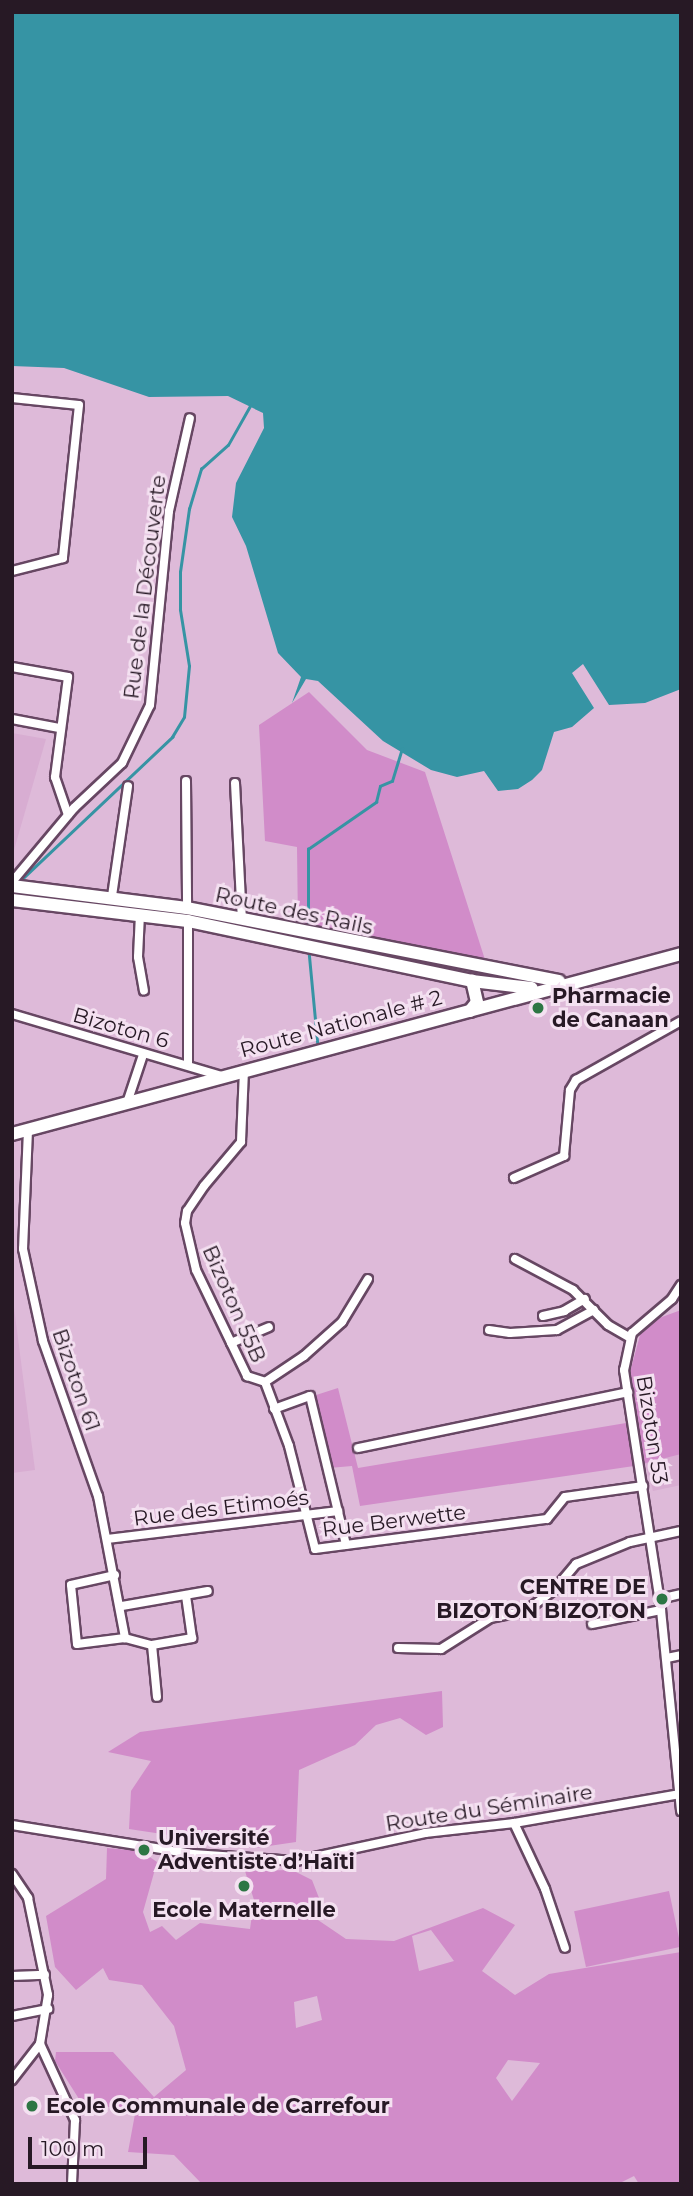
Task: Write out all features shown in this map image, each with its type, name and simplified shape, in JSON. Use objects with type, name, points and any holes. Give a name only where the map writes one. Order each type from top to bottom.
[{"type":"main road","name":"Route des Rails","points":[[12,884],[31,889],[111,897],[322,942],[566,982]]},
{"type":"main road","name":"Route des Rails","points":[[12,900],[140,914],[242,920],[298,937]]},
{"type":"main road","name":"Route des Rails","points":[[322,942],[472,981],[539,989]]},
{"type":"main road","name":"Route Nationale # 2","points":[[12,1134],[309,1052],[470,1011],[539,989],[681,954]]},
{"type":"main road","points":[[470,1011],[477,1002],[472,981]]},
{"type":"street","points":[[12,398],[79,405],[63,558],[12,571]]},
{"type":"street","name":"Rue de la Découverte","points":[[12,884],[68,815],[122,763],[150,705],[169,511],[190,418]]},
{"type":"street","points":[[12,667],[67,675],[55,777],[68,815]]},
{"type":"street","points":[[12,719],[59,728]]},
{"type":"street","points":[[186,781],[188,1065]]},
{"type":"street","points":[[235,783],[242,920]]},
{"type":"street","points":[[111,897],[128,786]]},
{"type":"street","points":[[140,914],[138,957],[144,990]]},
{"type":"street","name":"Bizoton 6","points":[[12,1014],[221,1076]]},
{"type":"street","points":[[514,1178],[564,1156],[570,1090],[576,1080],[681,1021]]},
{"type":"street","points":[[127,1103],[143,1055]]},
{"type":"street","name":"Bizoton 55B","points":[[244,1070],[241,1142],[204,1186],[187,1211],[185,1223],[196,1270],[249,1378],[265,1382],[304,1356],[342,1322],[368,1279]]},
{"type":"street","name":"Bizoton 61","points":[[27,1130],[23,1249],[43,1341],[98,1496],[122,1606],[125,1639]]},
{"type":"street","points":[[515,1259],[585,1299],[594,1310],[629,1337],[678,1298],[681,1285]]},
{"type":"street","points":[[543,1316],[585,1299]]},
{"type":"street","points":[[489,1330],[510,1333],[557,1330],[594,1310]]},
{"type":"street","points":[[231,1343],[269,1327]]},
{"type":"street","name":"Bizoton 53","points":[[629,1337],[624,1357],[677,1724],[681,1811]]},
{"type":"street","name":"Rue Berwette","points":[[265,1382],[289,1446],[313,1548],[547,1519],[565,1497],[643,1486]]},
{"type":"street","points":[[358,1448],[628,1392]]},
{"type":"street","points":[[274,1409],[310,1396],[346,1545]]},
{"type":"street","name":"Rue des Etimoés","points":[[107,1539],[338,1511]]},
{"type":"street","points":[[398,1648],[441,1649],[490,1618],[526,1611],[555,1589],[576,1564],[629,1542],[681,1531]]},
{"type":"street","points":[[115,1575],[71,1585],[76,1643],[125,1639],[152,1645],[192,1638],[186,1596]]},
{"type":"street","points":[[122,1606],[208,1591]]},
{"type":"street","points":[[659,1599],[681,1594]]},
{"type":"street","points":[[592,1624],[661,1610]]},
{"type":"street","points":[[152,1645],[157,1697]]},
{"type":"street","points":[[667,1658],[681,1655]]},
{"type":"street","name":"Route du Séminaire","points":[[12,1825],[192,1854],[296,1861],[425,1833],[514,1823],[680,1794]]},
{"type":"street","points":[[514,1823],[545,1889],[565,1948]]},
{"type":"street","points":[[12,1874],[28,1898],[46,1975],[48,2009],[40,2044],[12,2081]]},
{"type":"street","points":[[12,1976],[46,1975]]},
{"type":"street","points":[[12,2016],[48,2009]]},
{"type":"street","points":[[40,2044],[75,2120],[72,2184]]},
{"type":"shaded area","points":[[309,692],[367,750],[425,772],[487,966],[298,925],[297,847],[265,841],[259,725]]},
{"type":"shaded area","points":[[12,733],[46,739],[12,857]]},
{"type":"shaded area","points":[[12,1292],[35,1470],[12,1473]]},
{"type":"shaded area","points":[[681,1310],[681,1454],[634,1466],[360,1506],[352,1466],[329,1468],[313,1396],[338,1388],[358,1468],[632,1422],[626,1387],[643,1324]]},
{"type":"shaded area","points":[[681,1422],[681,1485],[653,1491],[636,1433]]},
{"type":"shaded area","points":[[442,1691],[443,1727],[426,1735],[400,1718],[376,1725],[355,1745],[299,1770],[296,1842],[255,1848],[129,1829],[131,1791],[151,1761],[108,1752],[140,1732]]},
{"type":"shaded area","points":[[107,1848],[141,1851],[157,1862],[143,1912],[150,1932],[162,1926],[176,1940],[200,1923],[250,1929],[254,1900],[245,1871],[292,1870],[312,1880],[319,1898],[313,1900],[318,1920],[346,1939],[394,1941],[483,1908],[515,1925],[482,1971],[515,1995],[549,1974],[681,1952],[681,2184],[639,2184],[634,2176],[618,2184],[202,2184],[174,2155],[128,2152],[135,2114],[79,2099],[55,2061],[56,2052],[113,2052],[154,2097],[186,2070],[174,2026],[142,1985],[109,1980],[103,1968],[76,1990],[55,1967],[46,1916],[106,1879]],"holes":[[[431,1930],[454,1961],[419,1971],[412,1936]],[[317,1996],[322,2020],[296,2028],[294,2002]],[[508,2060],[540,2063],[512,2101],[496,2078]]]},
{"type":"shaded area","points":[[669,1891],[681,1947],[586,1967],[574,1911]]},
{"type":"water","points":[[12,12],[681,12],[681,689],[645,703],[609,705],[583,664],[572,673],[594,708],[572,727],[554,732],[542,770],[532,780],[518,789],[498,791],[484,771],[457,777],[431,770],[383,741],[318,681],[306,679],[292,703],[301,677],[278,653],[246,546],[232,517],[236,483],[264,428],[263,413],[228,396],[149,397],[64,368],[12,366]]},
{"type":"waterway","points":[[22,879],[172,737],[184,717],[189,666],[180,610],[180,572],[189,509],[201,469],[228,445],[250,406]]},
{"type":"waterway","points":[[308,927],[308,849],[376,802],[380,786],[392,781],[402,749]]},
{"type":"waterway","points":[[309,951],[318,1046]]},
{"type":"place","name":"Pharmacie de Canaan","points":[[538,1008]]},
{"type":"place","name":"CENTRE DE BIZOTON BIZOTON","points":[[662,1599]]},
{"type":"place","name":"Université Adventiste d’Haïti","points":[[144,1850]]},
{"type":"place","name":"Ecole Maternelle","points":[[244,1886]]},
{"type":"place","name":"Ecole Communale de Carrefour","points":[[32,2106]]}]
